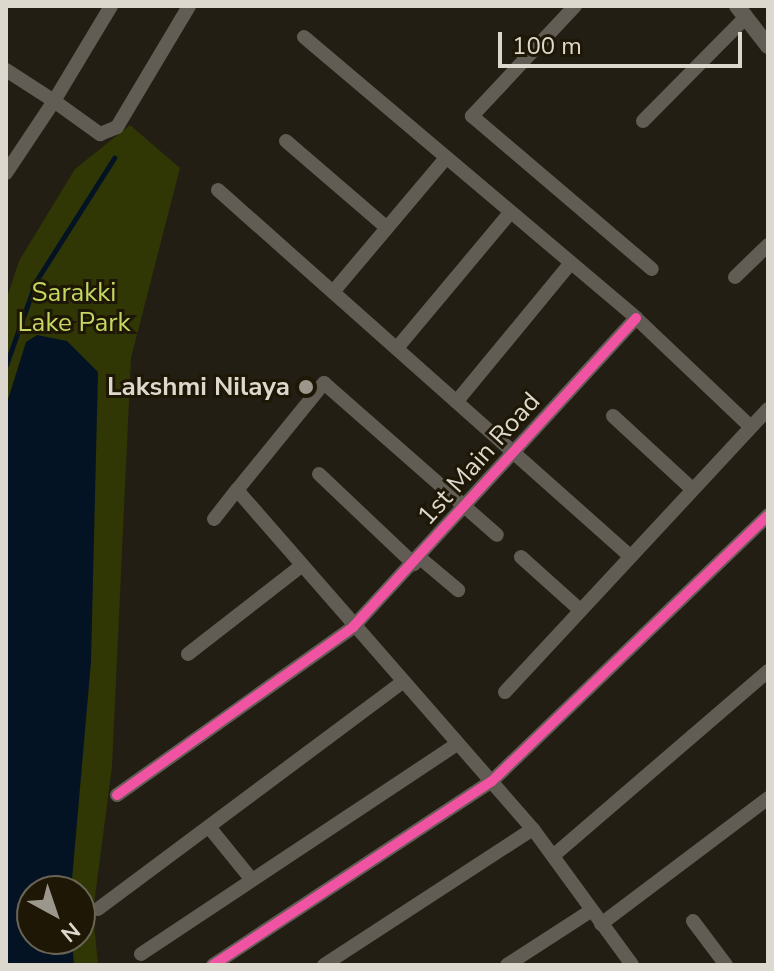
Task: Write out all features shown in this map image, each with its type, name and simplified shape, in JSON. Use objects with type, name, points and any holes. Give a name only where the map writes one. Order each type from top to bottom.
[{"type":"street","points":[[6,173],[111,6]]},
{"type":"street","points":[[6,70],[100,134],[110,132],[141,93],[189,6]]},
{"type":"street","points":[[575,6],[472,116],[652,269]]},
{"type":"street","points":[[643,121],[741,12],[768,46]]},
{"type":"street","points":[[304,37],[509,214],[636,318],[750,426]]},
{"type":"street","points":[[286,141],[387,228]]},
{"type":"street","points":[[333,292],[445,159]]},
{"type":"street","points":[[218,190],[630,556]]},
{"type":"street","points":[[397,348],[509,214]]},
{"type":"street","points":[[735,277],[768,245]]},
{"type":"street","points":[[457,401],[570,264]]},
{"type":"street","name":"1st Main Road","points":[[117,795],[353,627],[516,453],[636,318]]},
{"type":"street","points":[[214,519],[324,383],[497,535]]},
{"type":"street","points":[[505,692],[768,409]]},
{"type":"street","points":[[613,416],[692,489]]},
{"type":"street","points":[[319,474],[417,561],[458,590]]},
{"type":"street","points":[[237,490],[353,627],[533,829],[632,965]]},
{"type":"street","points":[[213,965],[491,782],[768,515]]},
{"type":"street","points":[[521,557],[580,610]]},
{"type":"street","points":[[188,654],[301,566]]},
{"type":"street","points":[[553,856],[768,671]]},
{"type":"street","points":[[98,909],[402,682]]},
{"type":"street","points":[[141,954],[457,744]]},
{"type":"street","points":[[601,924],[768,798]]},
{"type":"street","points":[[209,827],[252,880]]},
{"type":"street","points":[[324,965],[347,959],[533,829]]},
{"type":"street","points":[[507,965],[592,910]]},
{"type":"street","points":[[693,921],[726,965]]},
{"type":"green space","name":"Sarakki Lake Park","points":[[130,125],[180,168],[131,358],[112,767],[96,889],[96,875],[16,875],[16,955],[96,955],[96,944],[98,965],[6,965],[6,301],[19,261],[75,169]]},
{"type":"water","points":[[37,335],[67,341],[98,372],[91,662],[72,875],[16,875],[16,955],[73,955],[74,965],[6,965],[6,406],[26,342]]},
{"type":"waterway","points":[[6,365],[36,281],[114,158]]},
{"type":"cycle path","points":[[117,795],[353,627],[636,318]]},
{"type":"cycle path","points":[[213,965],[491,782],[768,515]]},
{"type":"place","name":"Lakshmi Nilaya","points":[[306,387]]}]
